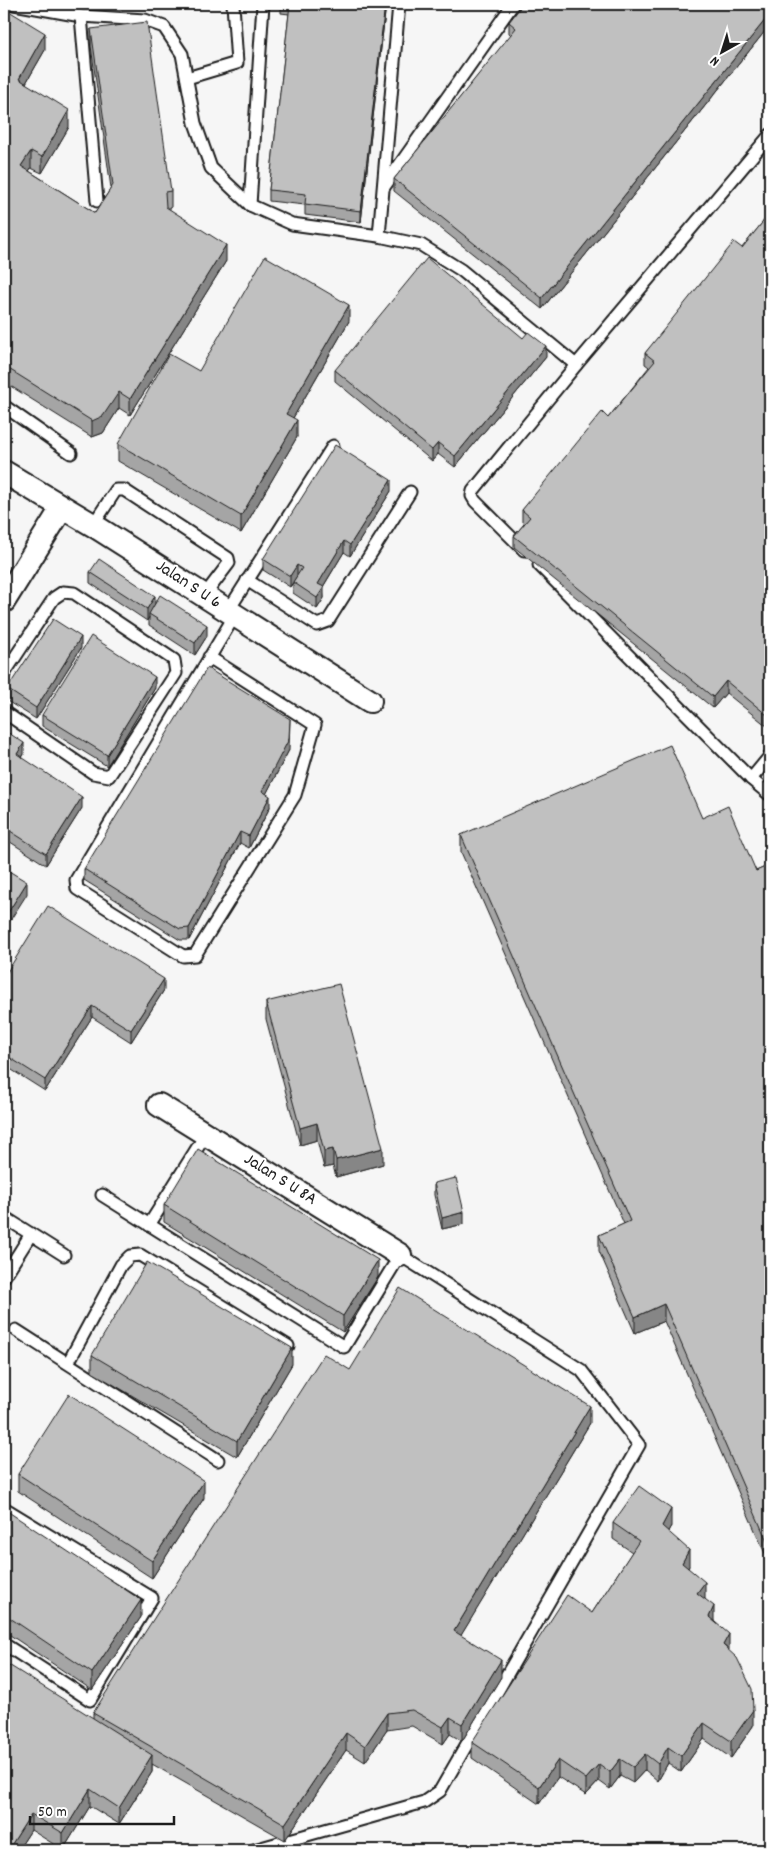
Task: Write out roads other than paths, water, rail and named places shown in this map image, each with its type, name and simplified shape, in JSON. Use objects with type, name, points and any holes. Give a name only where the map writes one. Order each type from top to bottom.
[{"type":"street","name":"Jalan S U 6","points":[[4,472],[93,525],[370,701]]},
{"type":"street","points":[[4,601],[62,508]]},
{"type":"street","name":"Jalan S U 8A","points":[[159,1105],[400,1255]]},
{"type":"lane","points":[[14,4],[81,16],[145,20],[164,27],[182,54],[196,123],[212,168],[250,205],[292,224],[379,236],[421,245],[461,270],[576,365]]},
{"type":"lane","points":[[233,4],[237,63]]},
{"type":"lane","points":[[250,205],[263,4]]},
{"type":"lane","points":[[379,236],[398,4]]},
{"type":"lane","points":[[383,188],[513,4]]},
{"type":"lane","points":[[81,16],[97,201]]},
{"type":"lane","points":[[187,78],[237,63],[259,62]]},
{"type":"lane","points":[[770,134],[576,365],[473,491],[472,496],[751,779],[770,795]]},
{"type":"lane","points":[[4,406],[71,453]]},
{"type":"lane","points":[[209,657],[315,725],[296,795],[194,955],[183,956],[77,889],[76,880],[209,657],[248,580],[333,446]]},
{"type":"lane","points":[[93,525],[116,490],[124,490],[228,558],[228,564],[204,596]]},
{"type":"lane","points":[[248,580],[317,625],[328,621],[410,492]]},
{"type":"lane","points":[[4,674],[54,598],[63,592],[74,593],[174,660],[176,673],[109,776],[93,773],[4,712]]},
{"type":"lane","points":[[751,779],[770,756]]},
{"type":"lane","points":[[149,1225],[206,1134]]},
{"type":"lane","points":[[102,1195],[344,1347],[400,1255],[581,1370],[639,1445],[440,1791],[424,1802],[254,1850]]},
{"type":"lane","points":[[4,1217],[64,1255]]},
{"type":"lane","points":[[4,1277],[31,1234]]},
{"type":"lane","points":[[68,1363],[121,1265],[130,1256],[140,1255],[288,1346]]},
{"type":"lane","points":[[16,1330],[218,1460]]},
{"type":"lane","points":[[4,1508],[152,1598],[90,1700],[4,1644]]}]
